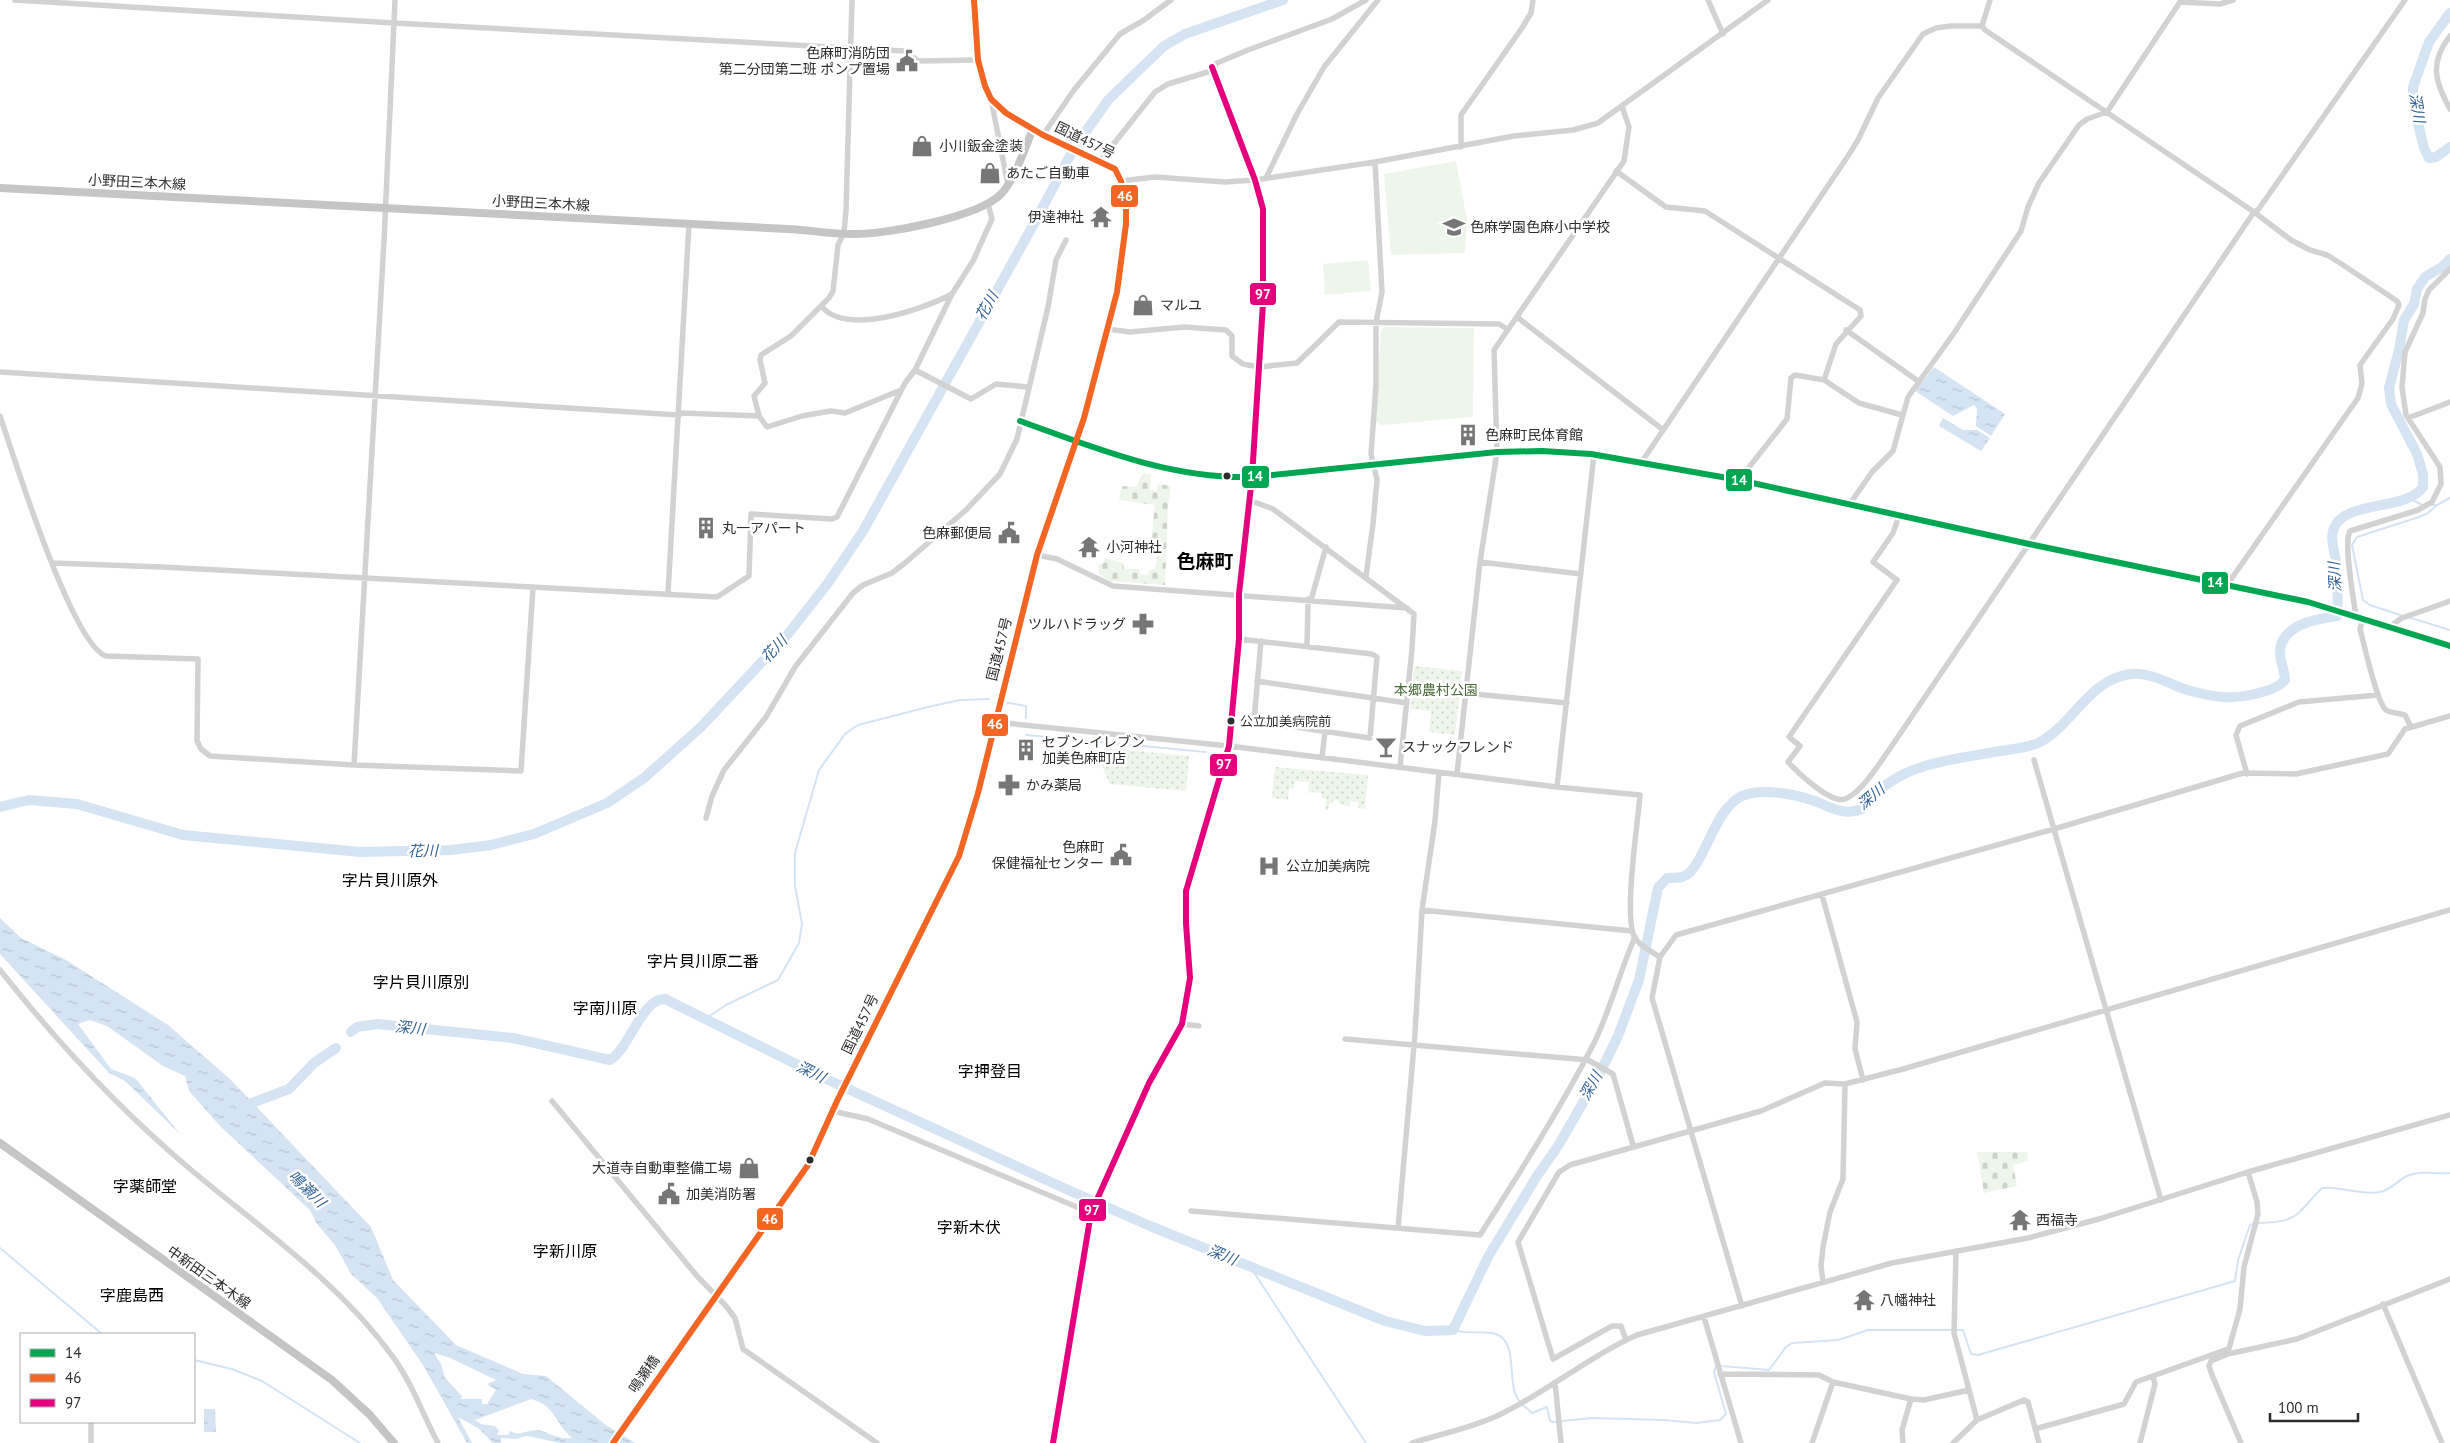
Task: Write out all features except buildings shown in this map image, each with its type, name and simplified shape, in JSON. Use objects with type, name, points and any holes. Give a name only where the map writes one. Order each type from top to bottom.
[{"type":"highway","name":"国道457号","points":[[698,1320],[808,1165],[837,1101],[959,856],[1037,555],[1076,440],[1108,329],[1123,257],[1126,217],[1121,181],[1115,169],[1043,135],[1006,113],[991,99],[985,86],[978,60],[974,0]]},
{"type":"highway","name":"鳴瀬橋","points":[[613,1443],[698,1320]]},
{"type":"main road","name":"小野田三本木線","points":[[0,188],[385,207],[844,233],[874,233],[963,214],[988,204],[1002,194],[1010,182],[1033,129]]},
{"type":"main road","points":[[1076,440],[1137,462],[1184,473],[1221,478],[1252,477],[1497,452],[1542,451],[1594,454],[1739,480],[1899,516],[2308,602],[2450,646]]},
{"type":"main road","name":"中新田三本木線","points":[[0,1143],[332,1380],[370,1414],[394,1443]]},
{"type":"street","points":[[15,0],[905,51],[918,61],[978,60]]},
{"type":"street","points":[[354,765],[395,0]]},
{"type":"street","points":[[852,0],[844,233],[838,245],[833,291],[822,307],[791,336],[761,355],[760,360],[765,383],[754,396],[760,416],[767,427],[802,416],[831,411],[845,413],[901,390]]},
{"type":"street","points":[[1043,135],[1074,90],[1120,34],[1144,20],[1171,0]]},
{"type":"street","points":[[1100,162],[1155,92],[1168,84],[1211,71],[1212,68],[1248,50],[1332,19],[1366,0]]},
{"type":"street","points":[[1266,178],[1297,114],[1324,67],[1378,0]]},
{"type":"street","points":[[1461,147],[1461,116],[1532,13],[1533,0]]},
{"type":"street","points":[[1708,0],[1723,34]]},
{"type":"street","points":[[1756,0],[1756,10]]},
{"type":"street","points":[[1121,181],[1155,176],[1225,182],[1255,180],[1376,162],[1514,136],[1573,130],[1598,123],[1768,0]]},
{"type":"street","points":[[1982,26],[1990,0]]},
{"type":"street","points":[[1849,505],[1869,476],[1894,451],[1904,404],[1918,381],[1954,333],[2021,231],[2035,191],[2074,131],[2087,119],[2107,112],[2180,2],[2220,4],[2233,0]]},
{"type":"street","points":[[1899,516],[1893,533],[1873,562],[1897,580],[1789,737],[1800,746],[1788,762],[1825,793],[1839,800],[1845,799],[1857,791],[1889,750],[2254,212],[2258,210],[2293,162],[2405,0]]},
{"type":"street","points":[[1641,463],[1662,429],[1848,156],[1858,140],[1878,98],[1923,34],[1936,28],[1950,26],[1982,26],[1985,30],[2254,212],[2298,244],[2327,255],[2397,300],[2399,305],[2393,319],[2360,366],[2362,383],[2358,398],[2227,585]]},
{"type":"street","points":[[2450,36],[2439,55],[2435,73],[2439,89],[2450,109]]},
{"type":"street","points":[[1053,1443],[1092,1211],[1149,1083],[1182,1024],[1190,978],[1186,891],[1229,746],[1238,639],[1239,594],[1252,477],[1259,367],[1263,303],[1263,210],[1255,180],[1212,68]]},
{"type":"street","points":[[991,99],[994,124],[1007,180],[1010,182]]},
{"type":"street","points":[[1457,774],[1464,693],[1480,562],[1497,452],[1494,350],[1507,328],[1517,317],[1626,158],[1629,132],[1622,106]]},
{"type":"street","points":[[1366,576],[1375,509],[1377,477],[1371,454],[1376,385],[1376,323],[1382,292],[1376,162]]},
{"type":"street","points":[[1616,171],[1666,207],[1705,211],[1860,310],[1861,316],[1846,330],[1836,344],[1824,380]]},
{"type":"street","points":[[52,563],[717,597],[749,576],[751,514],[834,519],[850,494],[901,390],[917,371],[952,294],[973,261],[992,219],[988,204]]},
{"type":"street","points":[[668,594],[689,224]]},
{"type":"street","points":[[706,818],[712,796],[724,770],[766,717],[795,667],[853,593],[863,585],[892,573],[966,510],[1000,474],[1017,438],[1048,307],[1056,260],[1066,240]]},
{"type":"street","points":[[2411,727],[2405,715],[2384,708],[2378,695],[2360,629],[2347,536],[2350,531],[2427,505],[2435,497],[2441,484],[2440,467],[2408,418],[2403,401],[2402,387],[2405,352],[2423,313],[2429,290],[2450,268]]},
{"type":"street","points":[[822,307],[837,316],[857,319],[876,318],[928,306],[952,294]]},
{"type":"street","points":[[1517,317],[1662,429]]},
{"type":"street","points":[[1108,329],[1130,332],[1184,327],[1226,330],[1232,336],[1232,356],[1243,364],[1259,367],[1297,364],[1339,322],[1499,324],[1507,328]]},
{"type":"street","points":[[1846,330],[1918,381]]},
{"type":"street","points":[[917,371],[974,399],[996,384],[1028,388]]},
{"type":"street","points":[[0,372],[679,415],[682,413],[760,416]]},
{"type":"street","points":[[1739,480],[1788,419],[1790,378],[1794,375],[1824,380],[1859,403],[1902,415]]},
{"type":"street","points":[[2408,418],[2450,402]]},
{"type":"street","points":[[0,416],[67,603],[83,631],[100,655],[198,660],[197,741],[210,756],[354,765],[521,771],[533,587]]},
{"type":"street","points":[[1020,420],[1076,440]]},
{"type":"street","points":[[1557,787],[1594,454]]},
{"type":"street","points":[[1249,500],[1273,509],[1366,576],[1414,614],[1400,768]]},
{"type":"street","points":[[1307,646],[1310,600],[1326,547]]},
{"type":"street","points":[[1037,555],[1057,559],[1113,586],[1407,608]]},
{"type":"street","points":[[1480,562],[1581,574]]},
{"type":"street","points":[[2389,627],[2402,618],[2450,601]]},
{"type":"street","points":[[1238,639],[1261,641],[1307,646],[1372,654],[1376,657],[1370,738],[1254,721],[1261,641]]},
{"type":"street","points":[[1257,681],[1407,703]]},
{"type":"street","points":[[1464,693],[1566,703]]},
{"type":"street","points":[[2246,774],[2236,735],[2240,726],[2299,702],[2378,695]]},
{"type":"street","points":[[1742,1306],[1652,998],[1660,957],[1673,938],[1679,934],[2054,829],[2234,775],[2296,774],[2388,754],[2400,734],[2411,727],[2450,716]]},
{"type":"street","points":[[995,722],[1229,746],[1557,787],[1640,795],[1630,908],[1634,936],[1614,998],[1587,1061],[1480,1235],[1191,1210]]},
{"type":"street","points":[[1322,758],[1326,731]]},
{"type":"street","points":[[2034,760],[2160,1200]]},
{"type":"street","points":[[1398,1228],[1414,1043],[1422,910],[1435,821],[1439,772]]},
{"type":"street","points":[[1822,895],[1857,1022],[1855,1049],[1863,1080]]},
{"type":"street","points":[[1422,910],[1634,936],[1660,957]]},
{"type":"street","points":[[1626,1340],[1621,1326],[1612,1326],[1553,1359],[1518,1242],[1531,1217],[1563,1168],[1633,1145],[1761,1111],[1825,1083],[1845,1084],[1863,1080],[2450,910]]},
{"type":"street","points":[[0,970],[98,1084],[132,1118],[223,1197],[308,1266],[356,1314],[391,1353],[438,1443]]},
{"type":"street","points":[[1182,1024],[1199,1026]]},
{"type":"street","points":[[1345,1039],[1414,1043],[1504,1054],[1587,1061],[1611,1073],[1633,1145]]},
{"type":"street","points":[[1823,1282],[1821,1266],[1823,1247],[1830,1212],[1843,1180],[1845,1084]]},
{"type":"street","points":[[552,1101],[714,1296],[735,1318],[743,1349],[877,1443]]},
{"type":"street","points":[[832,1112],[868,1119],[1092,1211]]},
{"type":"street","points":[[1412,1443],[1497,1416],[1555,1382],[1599,1353],[1626,1340],[1892,1263],[2028,1238],[2160,1200],[2248,1172],[2450,1115]]},
{"type":"street","points":[[2241,1443],[2209,1366],[2211,1361],[2228,1352],[2240,1309],[2244,1267],[2256,1220],[2257,1202],[2248,1172]]},
{"type":"street","points":[[1956,1252],[1954,1333],[1977,1420]]},
{"type":"street","points":[[2035,1429],[2124,1404],[2134,1383],[2228,1352],[2297,1339],[2450,1279]]},
{"type":"street","points":[[2383,1304],[2442,1443]]},
{"type":"street","points":[[1704,1317],[1741,1443]]},
{"type":"street","points":[[1720,1372],[1819,1375],[1833,1382],[1911,1399],[1924,1400],[1969,1390]]},
{"type":"street","points":[[2140,1443],[2155,1384],[2153,1377]]},
{"type":"street","points":[[1555,1382],[1560,1443]]},
{"type":"street","points":[[1812,1443],[1833,1382]]},
{"type":"street","points":[[1903,1443],[1902,1430],[1911,1399]]},
{"type":"street","points":[[1953,1443],[1977,1420],[2024,1400],[2028,1402],[2039,1443]]},
{"type":"street","points":[[91,1423],[91,1443]]},
{"type":"green space","points":[[1456,161],[1467,220],[1465,253],[1391,255],[1384,174]]},
{"type":"green space","points":[[1368,260],[1371,291],[1325,295],[1323,264]]},
{"type":"green space","points":[[1384,327],[1474,328],[1473,417],[1382,425],[1375,422],[1381,331]]},
{"type":"green space","points":[[1143,473],[1151,475],[1150,490],[1156,491],[1158,484],[1171,486],[1168,505],[1165,585],[1109,581],[1099,574],[1098,564],[1103,564],[1105,558],[1123,563],[1124,569],[1139,569],[1140,574],[1147,575],[1150,570],[1155,569],[1158,552],[1152,550],[1152,547],[1160,547],[1160,544],[1151,542],[1155,505],[1119,500],[1122,486],[1136,487]]},
{"type":"green space","name":"本郷農村公園","points":[[1414,666],[1462,671],[1455,735],[1429,732],[1431,711],[1410,709]]},
{"type":"green space","points":[[1104,748],[1189,756],[1186,791],[1110,784],[1102,766]]},
{"type":"green space","points":[[1275,767],[1368,775],[1365,809],[1358,808],[1358,802],[1350,801],[1350,806],[1341,805],[1336,799],[1329,805],[1328,810],[1325,810],[1326,799],[1322,798],[1322,793],[1311,792],[1308,794],[1309,782],[1294,781],[1294,789],[1289,788],[1288,800],[1272,798]]},
{"type":"green space","points":[[1977,1152],[2027,1152],[2028,1161],[2013,1165],[2017,1186],[1984,1193]]},
{"type":"water","points":[[1934,367],[2005,414],[1991,436],[1976,426],[1977,409],[1974,405],[1953,416],[1915,391]]},
{"type":"water","points":[[1943,418],[1963,430],[1977,430],[1990,438],[1981,451],[1939,426]]},
{"type":"water","name":"鳴瀬川","points":[[0,918],[21,938],[66,960],[168,1025],[230,1079],[371,1227],[393,1280],[456,1345],[523,1374],[546,1376],[606,1425],[635,1443],[560,1443],[527,1436],[516,1439],[501,1438],[501,1443],[493,1443],[478,1428],[458,1417],[472,1443],[467,1443],[423,1365],[377,1298],[351,1274],[335,1245],[317,1224],[310,1210],[220,1126],[189,1091],[185,1076],[163,1066],[107,1026],[90,1020],[78,1024],[111,1069],[135,1078],[180,1134],[125,1081],[109,1073],[0,954]],"holes":[[[434,1353],[450,1358],[496,1380],[487,1384],[496,1390],[487,1404],[482,1404],[482,1399],[461,1399],[462,1396],[445,1378],[441,1364]],[[531,1399],[550,1410],[572,1438],[556,1437],[537,1430],[520,1433],[510,1431],[508,1435],[497,1435],[499,1431],[495,1426],[481,1424],[475,1420]]]},
{"type":"water","points":[[204,1409],[215,1409],[216,1432],[204,1432]]},
{"type":"waterway","name":"花川","points":[[0,807],[29,800],[77,804],[183,835],[360,852],[451,850],[491,845],[534,834],[607,803],[644,778],[701,727],[788,634],[828,583],[863,531],[1035,222],[1074,148],[1109,99],[1164,46],[1185,34],[1283,0]]},
{"type":"waterway","name":"深川","points":[[2450,13],[2429,42],[2413,87],[2413,103],[2424,148],[2429,158],[2436,157],[2450,147]]},
{"type":"waterway","name":"深川","points":[[351,1032],[357,1027],[377,1024],[513,1038],[610,1060],[623,1046],[649,1007],[657,1001],[665,999],[822,1077],[1150,1226],[1385,1321],[1425,1331],[1453,1330],[1488,1257],[1537,1176],[1558,1146],[1599,1075],[1618,1036],[1639,980],[1658,888],[1667,878],[1682,877],[1690,872],[1723,814],[1732,803],[1742,796],[1751,793],[1771,792],[1804,798],[1841,811],[1857,811],[1862,809],[1882,788],[1910,771],[1924,766],[2022,748],[2038,743],[2050,736],[2103,685],[2116,678],[2131,674],[2147,675],[2184,689],[2223,697],[2239,697],[2263,692],[2275,688],[2285,680],[2280,653],[2286,636],[2300,625],[2337,616],[2337,576],[2332,539],[2333,531],[2338,521],[2348,514],[2403,500],[2415,495],[2423,487],[2423,474],[2417,454],[2391,404],[2389,388],[2399,350],[2404,320],[2414,304],[2417,289],[2425,277],[2442,267],[2450,259]]},
{"type":"waterway","points":[[2409,498],[2422,505]]},
{"type":"waterway","points":[[2429,505],[2437,505],[2450,498]]},
{"type":"waterway","points":[[2403,616],[2370,605],[2363,600],[2352,545],[2357,537],[2419,517],[2428,513],[2437,505]]},
{"type":"waterway","points":[[2408,617],[2450,630]]},
{"type":"waterway","points":[[705,1019],[726,1005],[778,980],[799,943],[802,924],[795,886],[795,853],[819,770],[845,734],[858,725],[928,707],[960,700],[989,699]]},
{"type":"waterway","points":[[1003,702],[1026,706],[1026,718]]},
{"type":"waterway","points":[[1026,735],[1206,752]]},
{"type":"waterway","name":"深川","points":[[241,1107],[289,1089],[314,1063],[336,1048]]},
{"type":"waterway","points":[[2258,1223],[2290,1219],[2301,1211],[2322,1188],[2373,1193],[2388,1189],[2413,1174],[2450,1173]]},
{"type":"waterway","points":[[1721,1366],[1769,1370],[1786,1347],[1792,1343],[1838,1340],[1868,1330],[1963,1330],[1971,1354],[1978,1355],[2235,1281],[2238,1260],[2250,1225],[2253,1224]]},
{"type":"waterway","points":[[0,1248],[101,1333]]},
{"type":"waterway","points":[[1249,1265],[1366,1443]]},
{"type":"waterway","points":[[1453,1330],[1492,1333],[1503,1339],[1508,1346],[1513,1385],[1520,1402]]},
{"type":"waterway","points":[[195,1360],[232,1369],[262,1381],[360,1443]]},
{"type":"waterway","points":[[1523,1405],[1532,1413],[1547,1407],[1550,1421],[1553,1422],[1592,1418],[1696,1423],[1720,1420],[1726,1414],[1714,1372],[1716,1366]]},
{"type":"transit line","name":"46","points":[[613,1443],[808,1165],[837,1101],[959,856],[978,793],[1037,555],[1084,418],[1117,292],[1126,224],[1126,202],[1121,181],[1115,169],[1043,135],[1006,113],[991,99],[985,86],[978,60],[974,0]]},
{"type":"transit line","name":"97","points":[[1053,1443],[1091,1213],[1149,1083],[1182,1024],[1190,978],[1186,891],[1229,746],[1239,639],[1239,594],[1252,477],[1259,367],[1263,303],[1263,209],[1255,180],[1212,67]]},
{"type":"transit line","name":"14","points":[[1020,421],[1133,460],[1192,473],[1222,476],[1252,477],[1497,452],[1542,451],[1591,454],[1739,480],[2029,544],[2308,602],[2450,646]]},
{"type":"place","name":"色麻町消防団 第二分団第二班 ポンプ置場","points":[[907,61]]},
{"type":"place","name":"小川鈑金塗装","points":[[922,146]]},
{"type":"place","name":"あたご自動車","points":[[990,173]]},
{"type":"place","name":"伊達神社","points":[[1101,217]]},
{"type":"place","name":"色麻学園色麻小中学校","points":[[1454,227]]},
{"type":"place","name":"マルユ","points":[[1143,305]]},
{"type":"place","name":"色麻町民体育館","points":[[1468,435]]},
{"type":"place","name":"丸一アパート","points":[[706,528]]},
{"type":"place","name":"色麻郵便局","points":[[1009,533]]},
{"type":"place","name":"小河神社","points":[[1089,547]]},
{"type":"place","name":"ツルハドラッグ","points":[[1143,624]]},
{"type":"place","name":"公立加美病院前","points":[[1231,721]]},
{"type":"place","name":"スナックフレンド","points":[[1386,747]]},
{"type":"place","name":"セブン-イレブン 加美色麻町店","points":[[1026,750]]},
{"type":"place","name":"かみ薬局","points":[[1009,785]]},
{"type":"place","name":"色麻町 保健福祉センター","points":[[1121,855]]},
{"type":"place","name":"公立加美病院","points":[[1269,866]]},
{"type":"place","name":"大道寺自動車整備工場","points":[[749,1168]]},
{"type":"place","name":"加美消防署","points":[[669,1194]]},
{"type":"place","name":"西福寺","points":[[2020,1220]]},
{"type":"place","name":"八幡神社","points":[[1864,1300]]},
{"type":"district","name":"色麻町","points":[[1205,561]]},
{"type":"district","name":"字片貝川原外","points":[[390,880]]},
{"type":"district","name":"字片貝川原二番","points":[[703,961]]},
{"type":"district","name":"字片貝川原別","points":[[421,982]]},
{"type":"district","name":"字南川原","points":[[605,1008]]},
{"type":"district","name":"字押登目","points":[[990,1071]]},
{"type":"district","name":"字薬師堂","points":[[145,1186]]},
{"type":"district","name":"字新木伏","points":[[969,1227]]},
{"type":"district","name":"字新川原","points":[[565,1251]]},
{"type":"district","name":"字鹿島西","points":[[132,1295]]}]
